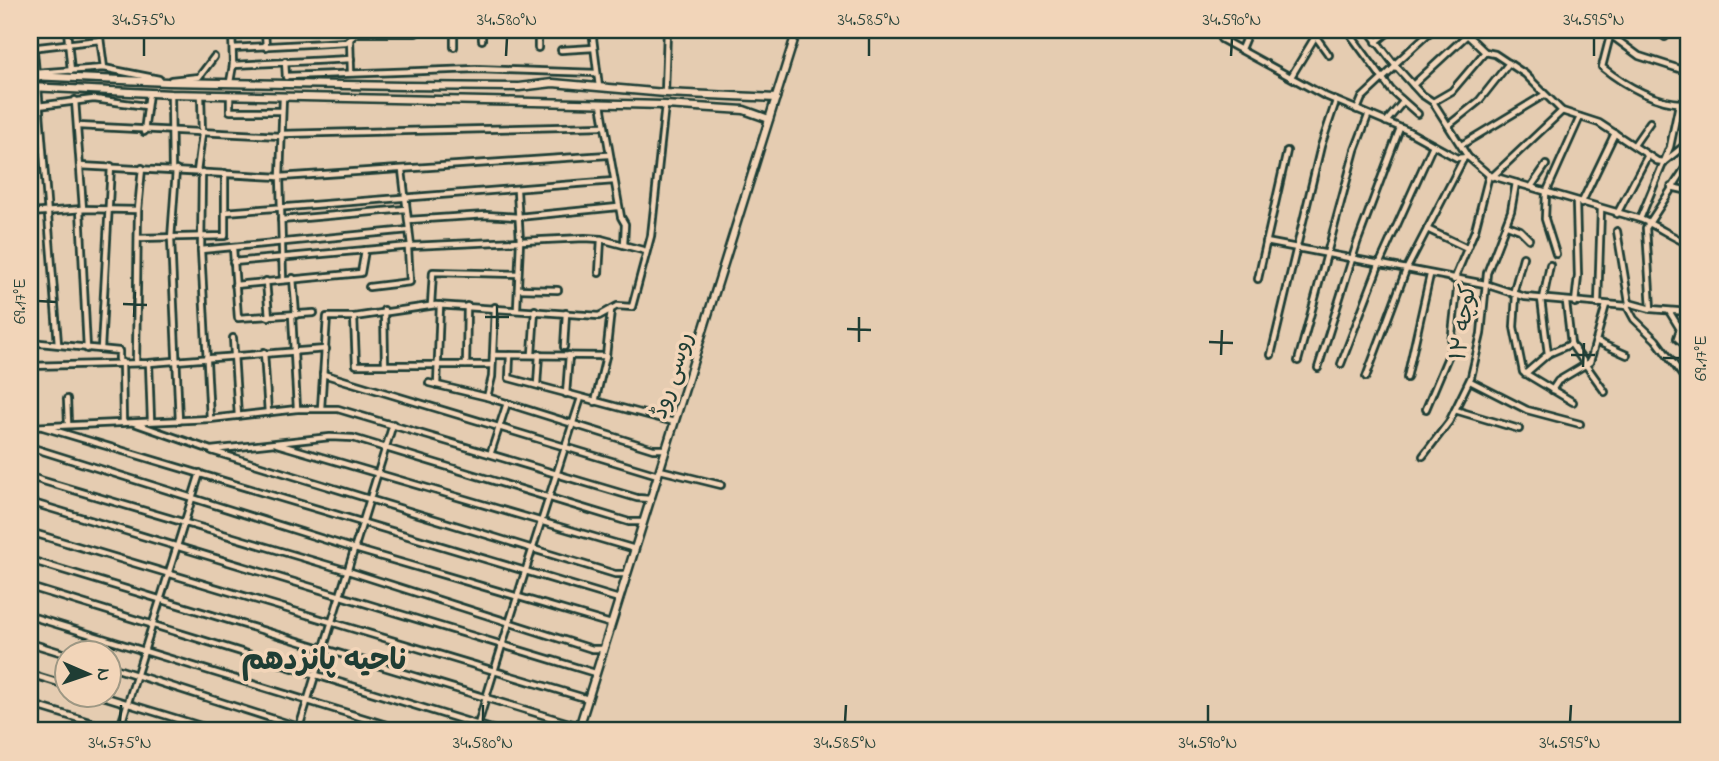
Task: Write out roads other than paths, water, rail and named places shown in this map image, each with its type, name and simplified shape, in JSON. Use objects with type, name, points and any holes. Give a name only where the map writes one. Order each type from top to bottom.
[{"type":"street","points":[[32,30],[34,75],[104,68],[168,80],[198,77],[214,57]]},
{"type":"street","points":[[67,30],[71,73]]},
{"type":"street","points":[[99,30],[104,68]]},
{"type":"street","points":[[230,82],[233,65],[232,30]]},
{"type":"street","points":[[265,30],[266,47]]},
{"type":"street","points":[[233,48],[346,43],[357,33],[416,33],[416,30]]},
{"type":"street","points":[[454,30],[454,47]]},
{"type":"street","points":[[482,30],[482,40]]},
{"type":"street","points":[[538,30],[538,48]]},
{"type":"street","points":[[592,30],[599,88]]},
{"type":"street","points":[[665,93],[667,30]]},
{"type":"street","name":"روسی روڈ","points":[[578,729],[797,30]]},
{"type":"street","points":[[1217,30],[1217,36],[1336,101],[1400,128],[1457,158],[1466,157]]},
{"type":"street","points":[[1241,49],[1249,31],[1257,30]]},
{"type":"street","points":[[1311,30],[1329,55]]},
{"type":"street","points":[[1347,30],[1402,103],[1418,114]]},
{"type":"street","points":[[1368,30],[1413,86],[1433,102],[1463,144],[1466,157],[1490,176],[1640,219],[1660,226],[1668,236],[1689,244]]},
{"type":"street","points":[[1376,42],[1391,30]]},
{"type":"street","points":[[1357,110],[1362,98],[1432,30]]},
{"type":"street","points":[[1462,30],[1485,51],[1495,54],[1525,74],[1562,111],[1580,116],[1615,133],[1648,155],[1664,162]]},
{"type":"street","points":[[1604,30],[1639,56],[1689,72]]},
{"type":"street","points":[[1657,30],[1665,37]]},
{"type":"street","points":[[1413,86],[1467,35]]},
{"type":"street","points":[[1610,36],[1602,67],[1640,91],[1679,104],[1689,103]]},
{"type":"street","points":[[1292,75],[1315,37]]},
{"type":"street","points":[[350,39],[351,72]]},
{"type":"street","points":[[32,47],[100,40]]},
{"type":"street","points":[[561,50],[594,48]]},
{"type":"street","points":[[1433,102],[1452,91],[1485,51]]},
{"type":"street","points":[[233,65],[351,58]]},
{"type":"street","points":[[285,61],[285,84]]},
{"type":"street","points":[[1449,125],[1479,101],[1497,75],[1510,63]]},
{"type":"street","points":[[286,76],[476,69],[597,73]]},
{"type":"street","points":[[71,73],[285,84],[519,88],[553,83],[665,93],[776,98]]},
{"type":"street","points":[[402,100],[403,86]]},
{"type":"street","points":[[58,344],[39,106],[34,87],[230,96],[665,105],[744,110],[769,119]]},
{"type":"street","points":[[144,132],[149,93]]},
{"type":"street","points":[[171,94],[174,170],[171,239],[178,421]]},
{"type":"street","points":[[201,95],[201,250],[211,419]]},
{"type":"street","points":[[1463,144],[1544,95]]},
{"type":"street","points":[[230,96],[230,111],[282,111]]},
{"type":"street","points":[[283,97],[280,177],[283,280]]},
{"type":"street","points":[[30,107],[99,99],[146,106]]},
{"type":"street","points":[[75,100],[87,349]]},
{"type":"street","points":[[1270,355],[1295,249],[1311,199],[1321,146],[1336,101]]},
{"type":"street","points":[[1386,122],[1402,103]]},
{"type":"street","points":[[601,104],[618,207],[625,224],[624,245]]},
{"type":"street","points":[[1640,219],[1664,162],[1679,104]]},
{"type":"street","points":[[321,408],[327,317],[354,317],[384,310],[431,305],[495,307],[599,316],[611,309],[632,307],[651,236],[665,105]]},
{"type":"street","points":[[1426,409],[1450,352],[1456,281],[1475,230],[1490,176],[1562,111]]},
{"type":"street","points":[[1297,361],[1355,150],[1368,116]]},
{"type":"street","points":[[1556,254],[1545,219],[1546,193],[1580,116]]},
{"type":"street","points":[[1634,145],[1650,122]]},
{"type":"street","points":[[78,126],[144,132],[281,135],[604,126]]},
{"type":"street","points":[[1318,369],[1352,260],[1400,128]]},
{"type":"street","points":[[1575,303],[1578,276],[1578,203],[1615,133]]},
{"type":"street","points":[[1664,162],[1689,142]]},
{"type":"street","points":[[1341,364],[1379,265],[1433,145]]},
{"type":"street","points":[[1258,279],[1287,150]]},
{"type":"street","points":[[80,166],[280,177],[608,155]]},
{"type":"street","points":[[1617,214],[1648,155]]},
{"type":"street","points":[[1366,377],[1406,270],[1466,157]]},
{"type":"street","points":[[1651,309],[1645,239],[1648,222],[1689,162]]},
{"type":"street","points":[[1531,187],[1546,165]]},
{"type":"street","points":[[101,349],[106,214],[110,211],[110,166]]},
{"type":"street","points":[[136,362],[138,211],[142,168]]},
{"type":"street","points":[[369,287],[410,282],[409,220],[402,170]]},
{"type":"street","points":[[138,238],[225,236],[225,173]]},
{"type":"street","points":[[225,212],[280,210],[405,197],[517,191],[614,181]]},
{"type":"street","name":"کوچه ۱۲","points":[[1423,456],[1455,410],[1469,381],[1481,334],[1485,284],[1507,225],[1516,183]]},
{"type":"street","points":[[1671,187],[1689,191]]},
{"type":"street","points":[[517,191],[520,241],[517,309]]},
{"type":"street","points":[[409,220],[486,215],[518,217],[618,207]]},
{"type":"street","points":[[30,213],[48,214],[82,209],[138,211]]},
{"type":"street","points":[[281,220],[406,209]]},
{"type":"street","points":[[1598,304],[1601,209]]},
{"type":"street","points":[[1507,225],[1521,230],[1529,239]]},
{"type":"street","points":[[1427,229],[1467,248]]},
{"type":"street","points":[[201,250],[409,230]]},
{"type":"street","points":[[1617,231],[1628,304],[1634,319],[1656,340],[1685,379]]},
{"type":"street","points":[[233,262],[365,250],[520,241],[601,239],[646,251]]},
{"type":"street","points":[[599,273],[601,239]]},
{"type":"street","points":[[1266,242],[1456,281],[1485,284],[1542,299],[1606,305],[1628,304],[1689,312]]},
{"type":"street","points":[[233,248],[238,318],[314,313]]},
{"type":"street","points":[[235,285],[361,273],[365,250]]},
{"type":"street","points":[[1523,257],[1515,294],[1517,352],[1525,374],[1573,402]]},
{"type":"street","points":[[1548,354],[1542,299],[1550,265]]},
{"type":"street","points":[[431,305],[433,272],[518,274]]},
{"type":"street","points":[[1407,378],[1430,275]]},
{"type":"street","points":[[293,278],[293,350],[297,409]]},
{"type":"street","points":[[266,282],[269,317]]},
{"type":"street","points":[[518,289],[558,290]]},
{"type":"street","points":[[1566,302],[1571,344],[1605,392]]},
{"type":"street","points":[[437,385],[440,305]]},
{"type":"street","points":[[1552,390],[1558,381],[1587,365],[1598,342],[1606,305]]},
{"type":"street","points":[[466,365],[467,306]]},
{"type":"street","points":[[487,397],[493,355],[495,307]]},
{"type":"street","points":[[594,402],[606,356],[611,309]]},
{"type":"street","points":[[384,310],[385,366]]},
{"type":"street","points":[[532,354],[535,310]]},
{"type":"street","points":[[1669,310],[1680,329],[1677,337],[1685,345]]},
{"type":"street","points":[[564,347],[566,313]]},
{"type":"street","points":[[354,317],[355,365],[492,365]]},
{"type":"street","points":[[233,338],[238,416]]},
{"type":"street","points":[[30,342],[119,351],[122,423]]},
{"type":"street","points":[[1598,342],[1627,355]]},
{"type":"street","points":[[1525,374],[1548,354],[1571,344]]},
{"type":"street","points":[[30,366],[149,363],[326,349]]},
{"type":"street","points":[[264,352],[268,413]]},
{"type":"street","points":[[537,385],[539,354]]},
{"type":"street","points":[[493,355],[606,356]]},
{"type":"street","points":[[510,355],[509,378],[674,422]]},
{"type":"street","points":[[566,394],[569,355]]},
{"type":"street","points":[[149,363],[151,421]]},
{"type":"street","points":[[323,374],[565,448],[721,485]]},
{"type":"street","points":[[1469,381],[1527,410],[1580,424]]},
{"type":"street","points":[[429,383],[487,397],[653,449],[665,449]]},
{"type":"street","points":[[476,731],[519,598],[547,496],[581,398]]},
{"type":"street","points":[[67,399],[68,424]]},
{"type":"street","points":[[491,452],[507,403]]},
{"type":"street","points":[[30,427],[211,419],[297,409],[321,408],[356,412],[637,498],[650,499]]},
{"type":"street","points":[[1455,410],[1518,429]]},
{"type":"street","points":[[130,422],[211,450],[615,574],[627,575]]},
{"type":"street","points":[[298,729],[394,424]]},
{"type":"street","points":[[39,426],[619,599]]},
{"type":"street","points":[[211,450],[353,438],[629,522],[643,522]]},
{"type":"street","points":[[272,443],[635,549]]},
{"type":"street","points":[[30,447],[355,549],[611,624]]},
{"type":"street","points":[[30,704],[119,731],[200,473]]},
{"type":"street","points":[[30,477],[185,521],[592,649],[603,649]]},
{"type":"street","points":[[30,502],[339,598],[595,673]]},
{"type":"street","points":[[30,532],[588,699]]},
{"type":"street","points":[[30,560],[324,648],[578,729]]},
{"type":"street","points":[[30,587],[498,731]]},
{"type":"street","points":[[30,616],[406,731]]},
{"type":"street","points":[[30,643],[52,650]]},
{"type":"street","points":[[122,670],[311,731]]},
{"type":"street","points":[[30,674],[52,681]]},
{"type":"street","points":[[122,703],[217,731]]},
{"type":"street","points":[[30,723],[32,731]]},
{"type":"district","name":"ناحیه پانزدهم","points":[[324,659]]}]
